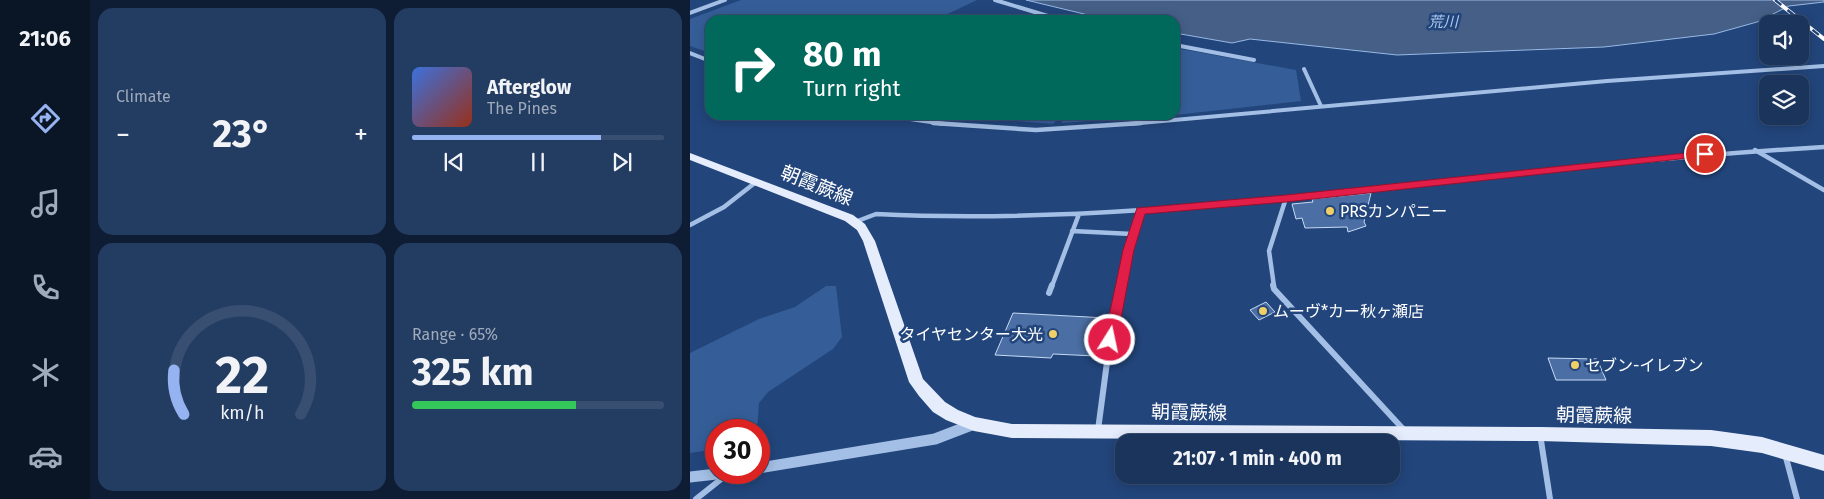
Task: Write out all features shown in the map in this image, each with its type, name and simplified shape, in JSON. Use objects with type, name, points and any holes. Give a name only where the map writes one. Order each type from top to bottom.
[{"type":"main road","name":"朝霞蕨線","points":[[690,156],[855,222],[861,227],[873,250],[887,298],[918,382],[938,407],[974,424],[1012,431],[1540,434],[1711,438],[1762,445],[1824,463]]},
{"type":"street","points":[[690,12],[725,0]]},
{"type":"street","points":[[995,0],[1045,15]]},
{"type":"street","points":[[1180,46],[1254,60]]},
{"type":"street","points":[[690,53],[705,59]]},
{"type":"street","points":[[1180,119],[1646,77],[1824,66]]},
{"type":"street","points":[[1304,69],[1321,106]]},
{"type":"street","points":[[925,120],[959,124],[1064,129],[1165,120]]},
{"type":"street","points":[[855,222],[876,214],[1022,216],[1141,210],[1286,198],[1585,165],[1755,150],[1824,147]]},
{"type":"street","points":[[1755,150],[1824,190]]},
{"type":"street","points":[[690,225],[724,206],[756,182]]},
{"type":"street","points":[[1286,198],[1270,251],[1274,290],[1393,416],[1405,433]]},
{"type":"street","points":[[1098,430],[1107,360],[1132,234],[1141,210]]},
{"type":"street","points":[[1049,293],[1079,214]]},
{"type":"street","points":[[1072,231],[1132,234]]},
{"type":"street","points":[[770,466],[935,440],[974,424]]},
{"type":"street","points":[[1540,434],[1550,499]]},
{"type":"street","points":[[1785,451],[1797,499]]},
{"type":"street","points":[[690,477],[705,476]]},
{"type":"street","points":[[696,499],[716,484]]},
{"type":"shaded area","points":[[741,0],[977,0],[946,15],[705,15],[705,51],[690,46],[690,19]]},
{"type":"shaded area","points":[[1180,49],[1296,70],[1301,101],[1180,114]]},
{"type":"shaded area","points":[[1002,120],[1057,120],[1053,124]]},
{"type":"shaded area","points":[[1064,120],[1106,120],[1061,123]]},
{"type":"shaded area","points":[[826,286],[836,286],[842,337],[833,349],[768,392],[759,403],[758,419],[705,419],[705,451],[690,453],[690,353],[759,319],[795,307]]},
{"type":"water","name":"荒川","points":[[1026,0],[1824,0],[1824,2],[1789,6],[1771,15],[1759,15],[1759,21],[1757,22],[1714,34],[1604,47],[1397,55],[1250,39],[1232,43],[1180,34],[1180,15],[1088,15]]},
{"type":"building","name":"PRSカンパニー","points":[[1371,193],[1364,222],[1366,226],[1348,232],[1347,227],[1305,228],[1302,218],[1296,219],[1292,204],[1313,202],[1312,199]]},
{"type":"building","name":"ムーヴ*カー秋ヶ瀬店","points":[[1266,302],[1275,312],[1259,320],[1250,310]]},
{"type":"building","name":"タイヤセンター大光","points":[[1013,313],[1107,318],[1096,356],[1053,354],[1051,358],[995,355]]},
{"type":"building","name":"セブン-イレブン","points":[[1548,358],[1597,359],[1606,380],[1556,380]]},
{"type":"railway","points":[[1775,0],[1824,39]]},
{"type":"place","name":"PRSカンパニー","points":[[1330,211]]},
{"type":"place","name":"ムーヴ*カー秋ヶ瀬店","points":[[1263,311]]},
{"type":"place","name":"タイヤセンター大光","points":[[1053,334]]},
{"type":"place","name":"セブン-イレブン","points":[[1575,365]]},
{"type":"route","points":[[1110,340],[1128,250],[1141,210],[1286,198],[1585,165],[1705,154]]}]
